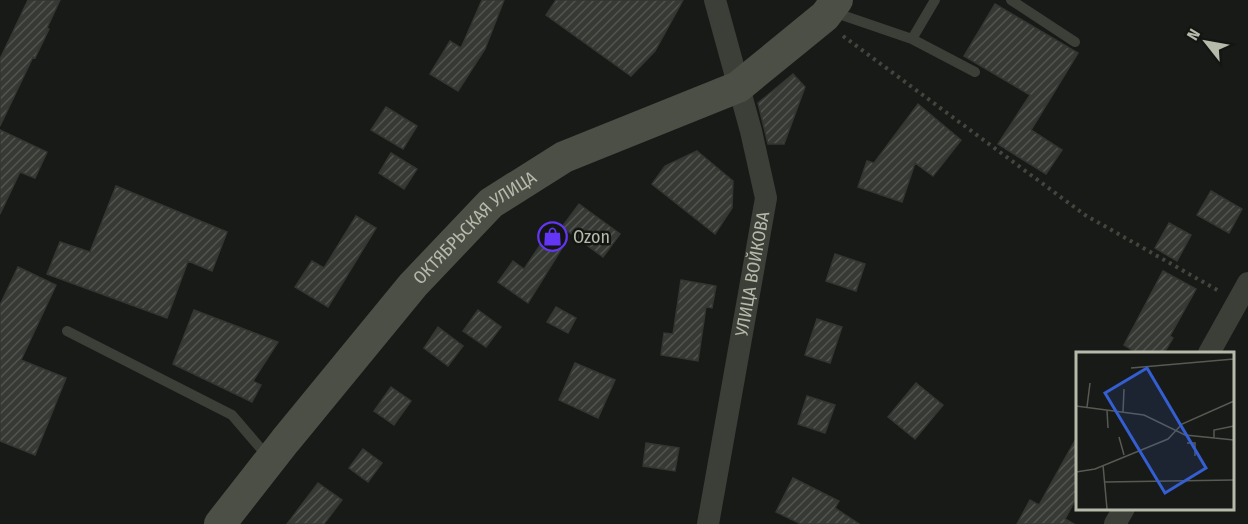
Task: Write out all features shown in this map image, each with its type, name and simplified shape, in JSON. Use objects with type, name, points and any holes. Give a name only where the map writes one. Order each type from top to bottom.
[{"type":"main road","points":[[738,87],[825,16],[835,15]]},
{"type":"main road","name":"ОКТЯБРЬСКАЯ УЛИЦА","points":[[220,524],[413,285],[491,203],[564,157],[738,87]]},
{"type":"street","points":[[715,0],[738,87]]},
{"type":"street","name":"УЛИЦА ВОЙКОВА","points":[[708,524],[766,198],[751,131],[738,87]]},
{"type":"street","points":[[1210,352],[1243,292]]},
{"type":"street","points":[[1115,524],[1123,509]]},
{"type":"lane","points":[[912,39],[935,0]]},
{"type":"lane","points":[[1011,0],[1075,42]]},
{"type":"lane","points":[[835,15],[912,39],[975,72]]},
{"type":"lane","points":[[67,331],[232,415],[270,460]]},
{"type":"path","points":[[835,15],[1085,215],[1243,292]]},
{"type":"building","points":[[28,0],[60,0],[47,28],[49,29],[0,126],[0,59]]},
{"type":"building","points":[[482,0],[504,0],[485,49],[458,91],[430,74],[450,41],[461,48]]},
{"type":"building","points":[[556,0],[683,0],[655,51],[631,76],[546,15]]},
{"type":"building","points":[[995,4],[1078,53],[1031,130],[1062,150],[1046,174],[998,144],[1030,95],[964,56]]},
{"type":"building","points":[[793,74],[805,87],[784,144],[768,144],[758,103]]},
{"type":"building","points":[[918,104],[961,140],[933,176],[915,163],[902,202],[858,187],[867,161],[874,163]]},
{"type":"building","points":[[386,107],[417,126],[403,149],[371,130]]},
{"type":"building","points":[[0,130],[47,152],[35,178],[20,172],[0,214]]},
{"type":"building","points":[[697,151],[733,181],[732,208],[715,234],[652,184],[665,166]]},
{"type":"building","points":[[391,153],[417,169],[404,189],[379,173]]},
{"type":"building","points":[[116,186],[227,232],[212,271],[188,261],[167,318],[47,274],[60,242],[90,252]]},
{"type":"building","points":[[1211,191],[1242,209],[1229,233],[1197,215]]},
{"type":"building","points":[[579,204],[620,234],[603,257],[562,227]]},
{"type":"building","points":[[356,216],[376,228],[328,307],[295,287],[312,261],[324,268]]},
{"type":"building","points":[[1169,223],[1191,235],[1177,261],[1155,248]]},
{"type":"building","points":[[551,229],[567,240],[528,303],[498,282],[513,261],[524,269]]},
{"type":"building","points":[[835,254],[865,264],[856,291],[826,281]]},
{"type":"building","points":[[18,267],[56,285],[21,360],[66,378],[35,455],[0,441],[0,305]]},
{"type":"building","points":[[1163,271],[1196,289],[1170,336],[1173,338],[1165,352],[1135,352],[1124,345]]},
{"type":"building","points":[[681,280],[716,286],[712,308],[706,307],[698,361],[661,355],[664,333],[673,334]]},
{"type":"building","points":[[556,307],[576,318],[568,333],[547,322]]},
{"type":"building","points":[[194,310],[278,342],[253,381],[261,385],[252,402],[173,364]]},
{"type":"building","points":[[478,310],[501,327],[486,347],[463,331]]},
{"type":"building","points":[[817,319],[842,327],[830,363],[805,355]]},
{"type":"building","points":[[438,327],[463,346],[448,366],[424,348]]},
{"type":"building","points":[[575,363],[615,380],[598,418],[559,400]]},
{"type":"building","points":[[916,383],[943,405],[915,439],[888,417]]},
{"type":"building","points":[[391,387],[411,401],[394,425],[374,411]]},
{"type":"building","points":[[807,396],[835,405],[825,433],[798,424]]},
{"type":"building","points":[[1076,439],[1076,499],[1065,519],[1074,524],[1017,524],[1030,500],[1039,505]]},
{"type":"building","points":[[646,443],[679,448],[675,471],[643,466]]},
{"type":"building","points":[[363,449],[382,463],[368,482],[349,468]]},
{"type":"building","points":[[793,478],[839,501],[835,508],[859,524],[801,524],[776,512]]},
{"type":"building","points":[[318,483],[342,500],[324,524],[287,524]]},
{"type":"place","name":"Ozon","points":[[552,237]]}]
